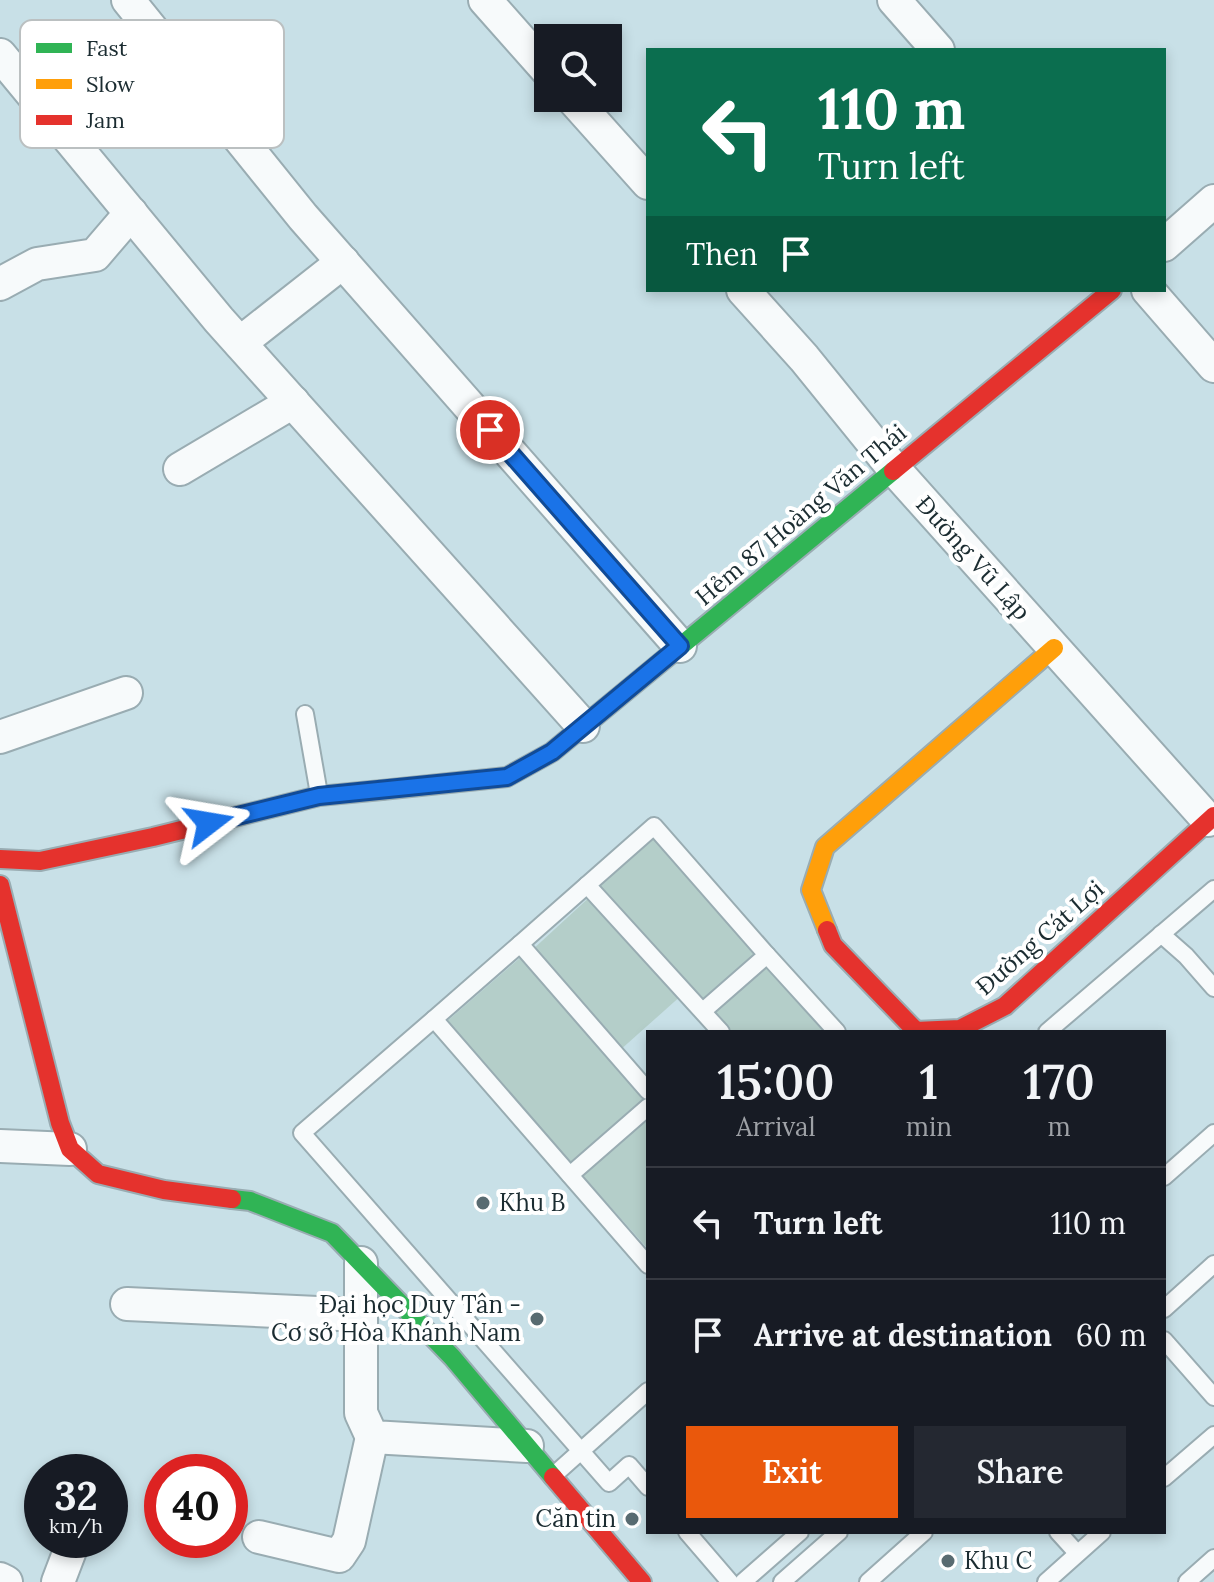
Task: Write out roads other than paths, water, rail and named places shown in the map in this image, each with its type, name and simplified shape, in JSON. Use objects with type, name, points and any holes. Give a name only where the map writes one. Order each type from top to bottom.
[{"type":"street","points":[[485,0],[534,55]]},
{"type":"street","points":[[894,0],[936,48]]},
{"type":"street","points":[[139,4],[151,20]]},
{"type":"street","points":[[0,55],[20,79]]},
{"type":"street","points":[[585,112],[646,181]]},
{"type":"street","points":[[77,148],[240,343],[583,726]]},
{"type":"street","points":[[249,148],[293,205],[680,646]]},
{"type":"street","points":[[1166,243],[1214,201]]},
{"type":"street","points":[[0,284],[37,264],[95,255],[131,213]]},
{"type":"street","points":[[240,343],[343,262]]},
{"type":"street","name":"Đường Vũ Lập","points":[[745,292],[804,358],[894,469],[1211,818]]},
{"type":"street","name":"Hẻm 87 Hoàng Văn Thái","points":[[0,859],[40,861],[319,796],[507,777],[552,752],[1110,292]]},
{"type":"street","points":[[1150,292],[1214,366]]},
{"type":"street","points":[[180,469],[293,402]]},
{"type":"street","name":"Đường Cát Lợi","points":[[915,1030],[833,945],[811,890],[825,847],[1054,648]]},
{"type":"street","points":[[0,737],[126,693]]},
{"type":"street","name":"Đường Cát Lợi","points":[[938,1030],[960,1029],[1005,1006],[1211,818]]},
{"type":"street","points":[[0,885],[60,1123],[70,1149],[98,1174],[164,1190],[250,1201],[332,1233],[452,1357],[642,1582]]},
{"type":"street","points":[[0,1146],[70,1149]]},
{"type":"street","points":[[259,1537],[339,1556],[349,1541],[372,1437],[361,1413],[361,1263]]},
{"type":"street","points":[[127,1304],[360,1315]]},
{"type":"street","points":[[372,1437],[527,1446]]},
{"type":"street","points":[[58,1582],[67,1558]]},
{"type":"street","points":[[0,1579],[6,1582]]},
{"type":"lane","points":[[305,714],[319,796]]},
{"type":"lane","points":[[646,1485],[629,1465],[609,1483],[302,1133],[654,826],[835,1030]]},
{"type":"lane","points":[[587,885],[719,1030]]},
{"type":"lane","points":[[1049,1030],[1214,889]]},
{"type":"lane","points":[[1161,934],[1186,956],[1214,988]]},
{"type":"lane","points":[[520,944],[646,1089]]},
{"type":"lane","points":[[703,1011],[767,955]]},
{"type":"lane","points":[[434,1019],[646,1263]]},
{"type":"lane","points":[[570,1175],[646,1109]]},
{"type":"lane","points":[[1166,1175],[1214,1133]]},
{"type":"lane","points":[[1166,1307],[1214,1264]]},
{"type":"lane","points":[[1166,1342],[1214,1397]]},
{"type":"lane","points":[[553,1476],[646,1393]]},
{"type":"lane","points":[[1166,1476],[1214,1435]]},
{"type":"lane","points":[[689,1534],[730,1582]]},
{"type":"lane","points":[[743,1582],[798,1534]]},
{"type":"lane","points":[[782,1582],[837,1534]]},
{"type":"lane","points":[[868,1582],[922,1534]]},
{"type":"lane","points":[[1060,1534],[1077,1553]]},
{"type":"lane","points":[[1046,1582],[1100,1534]]},
{"type":"lane","points":[[1187,1582],[1214,1558]]},
{"type":"place","name":"Khu B","points":[[483,1203]]},
{"type":"place","name":"Đại học Duy Tân - Cơ sở Hòa Khánh Nam","points":[[537,1319]]},
{"type":"place","name":"Căn tin","points":[[632,1519]]},
{"type":"place","name":"Khu C","points":[[948,1561]]}]
